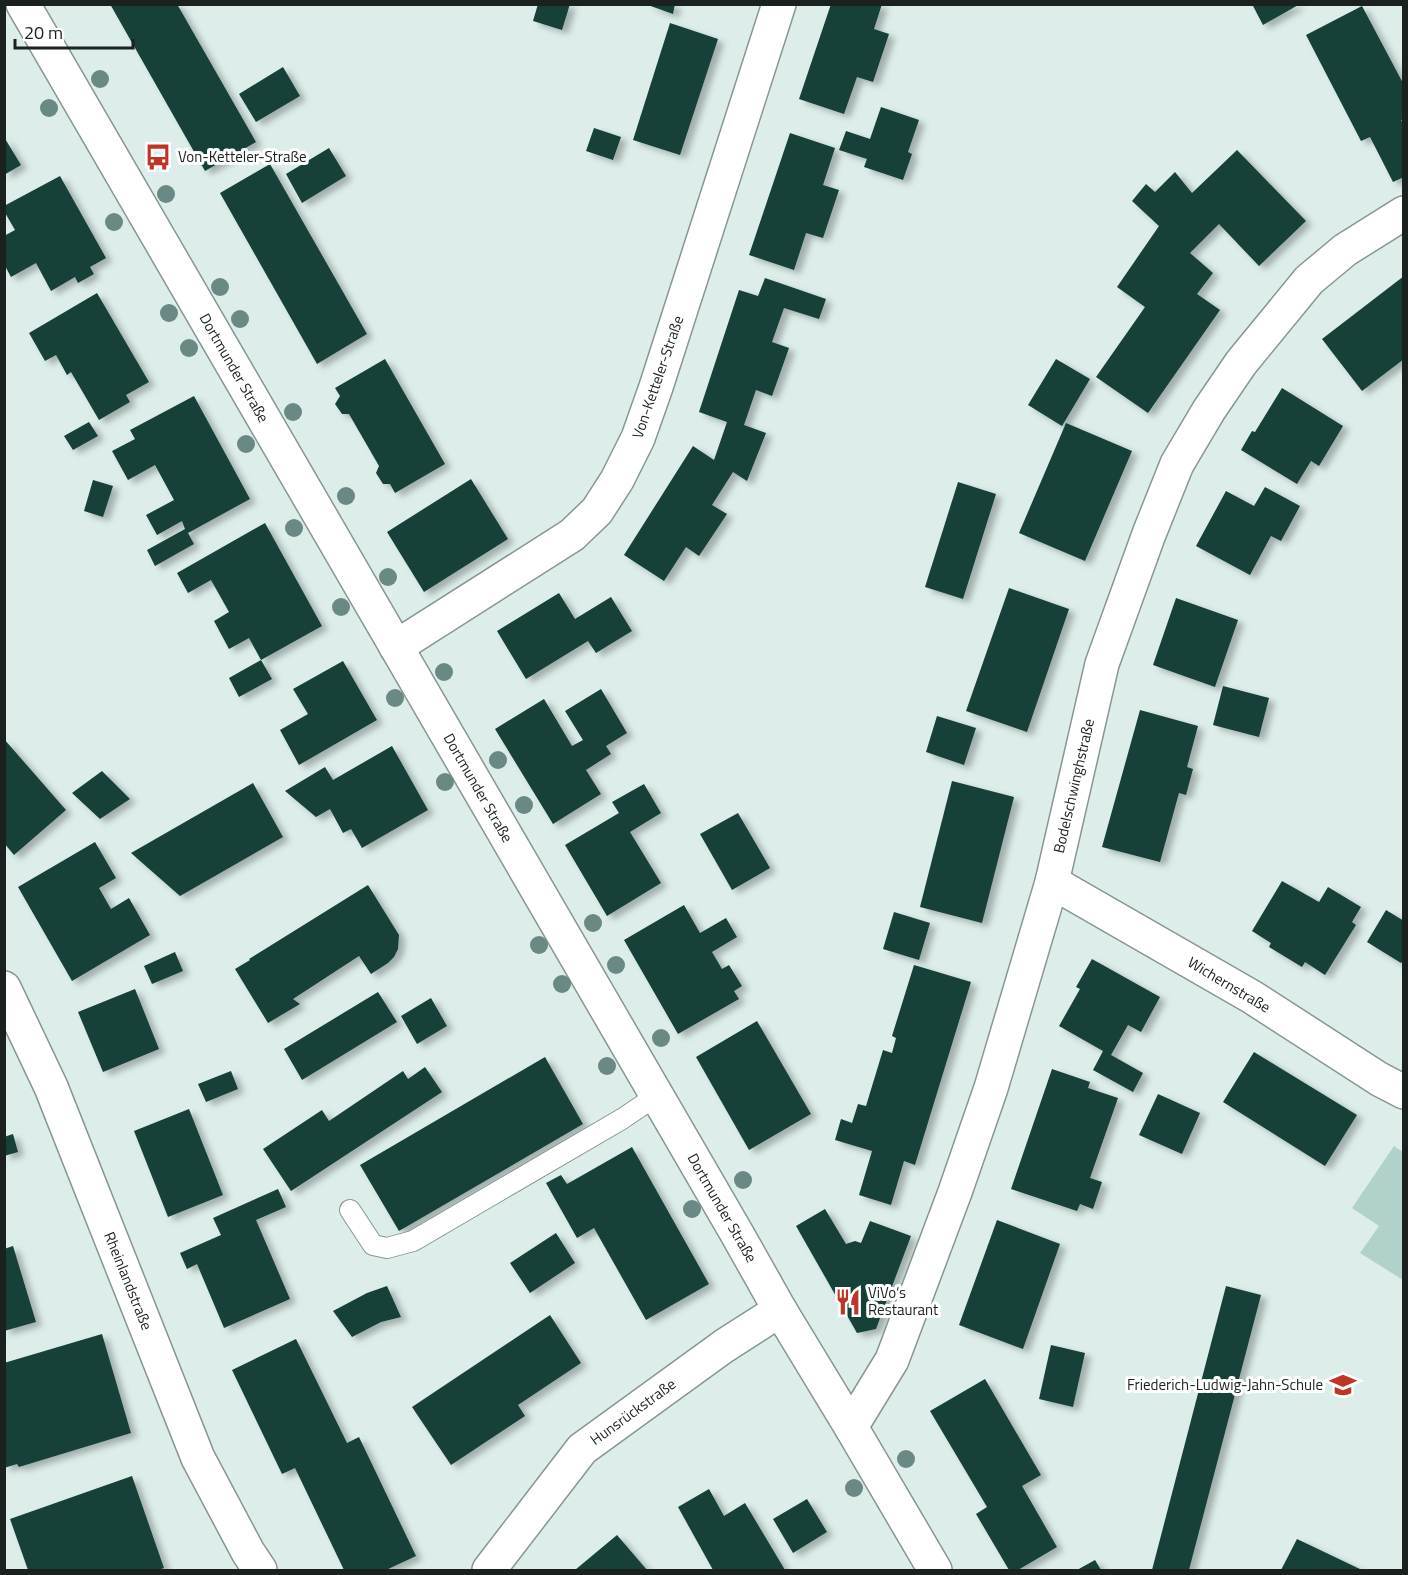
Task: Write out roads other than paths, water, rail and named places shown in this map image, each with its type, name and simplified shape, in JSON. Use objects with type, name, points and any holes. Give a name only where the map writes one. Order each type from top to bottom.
[{"type":"street","name":"Dortmunder Straße","points":[[23,4],[780,1310],[935,1570]]},
{"type":"street","name":"Von-Ketteler-Straße","points":[[396,647],[572,535],[597,511],[617,480],[638,438],[656,387],[779,4]]},
{"type":"street","name":"Bodelschwinghstraße","points":[[851,1427],[892,1360],[956,1192],[991,1089],[1052,882],[1102,664],[1177,464],[1209,410],[1241,363],[1309,280],[1345,250],[1404,213]]},
{"type":"street","name":"Wichernstraße","points":[[1052,882],[1252,997],[1379,1079],[1404,1092]]},
{"type":"street","name":"Rheinlandstraße","points":[[4,988],[51,1087],[198,1458],[260,1570]]},
{"type":"street","name":"Hunsrückstraße","points":[[489,1570],[582,1449],[724,1346],[780,1310]]},
{"type":"lane","points":[[350,1210],[373,1245],[387,1248],[413,1241],[622,1119],[656,1096]]},
{"type":"place","name":"Von-Ketteler-Straße","points":[[158,157]]},
{"type":"place","name":"ViVo‘s Restaurant","points":[[848,1302]]},
{"type":"place","name":"Friederich-Ludwig-Jahn-Schule","points":[[1343,1385]]}]
